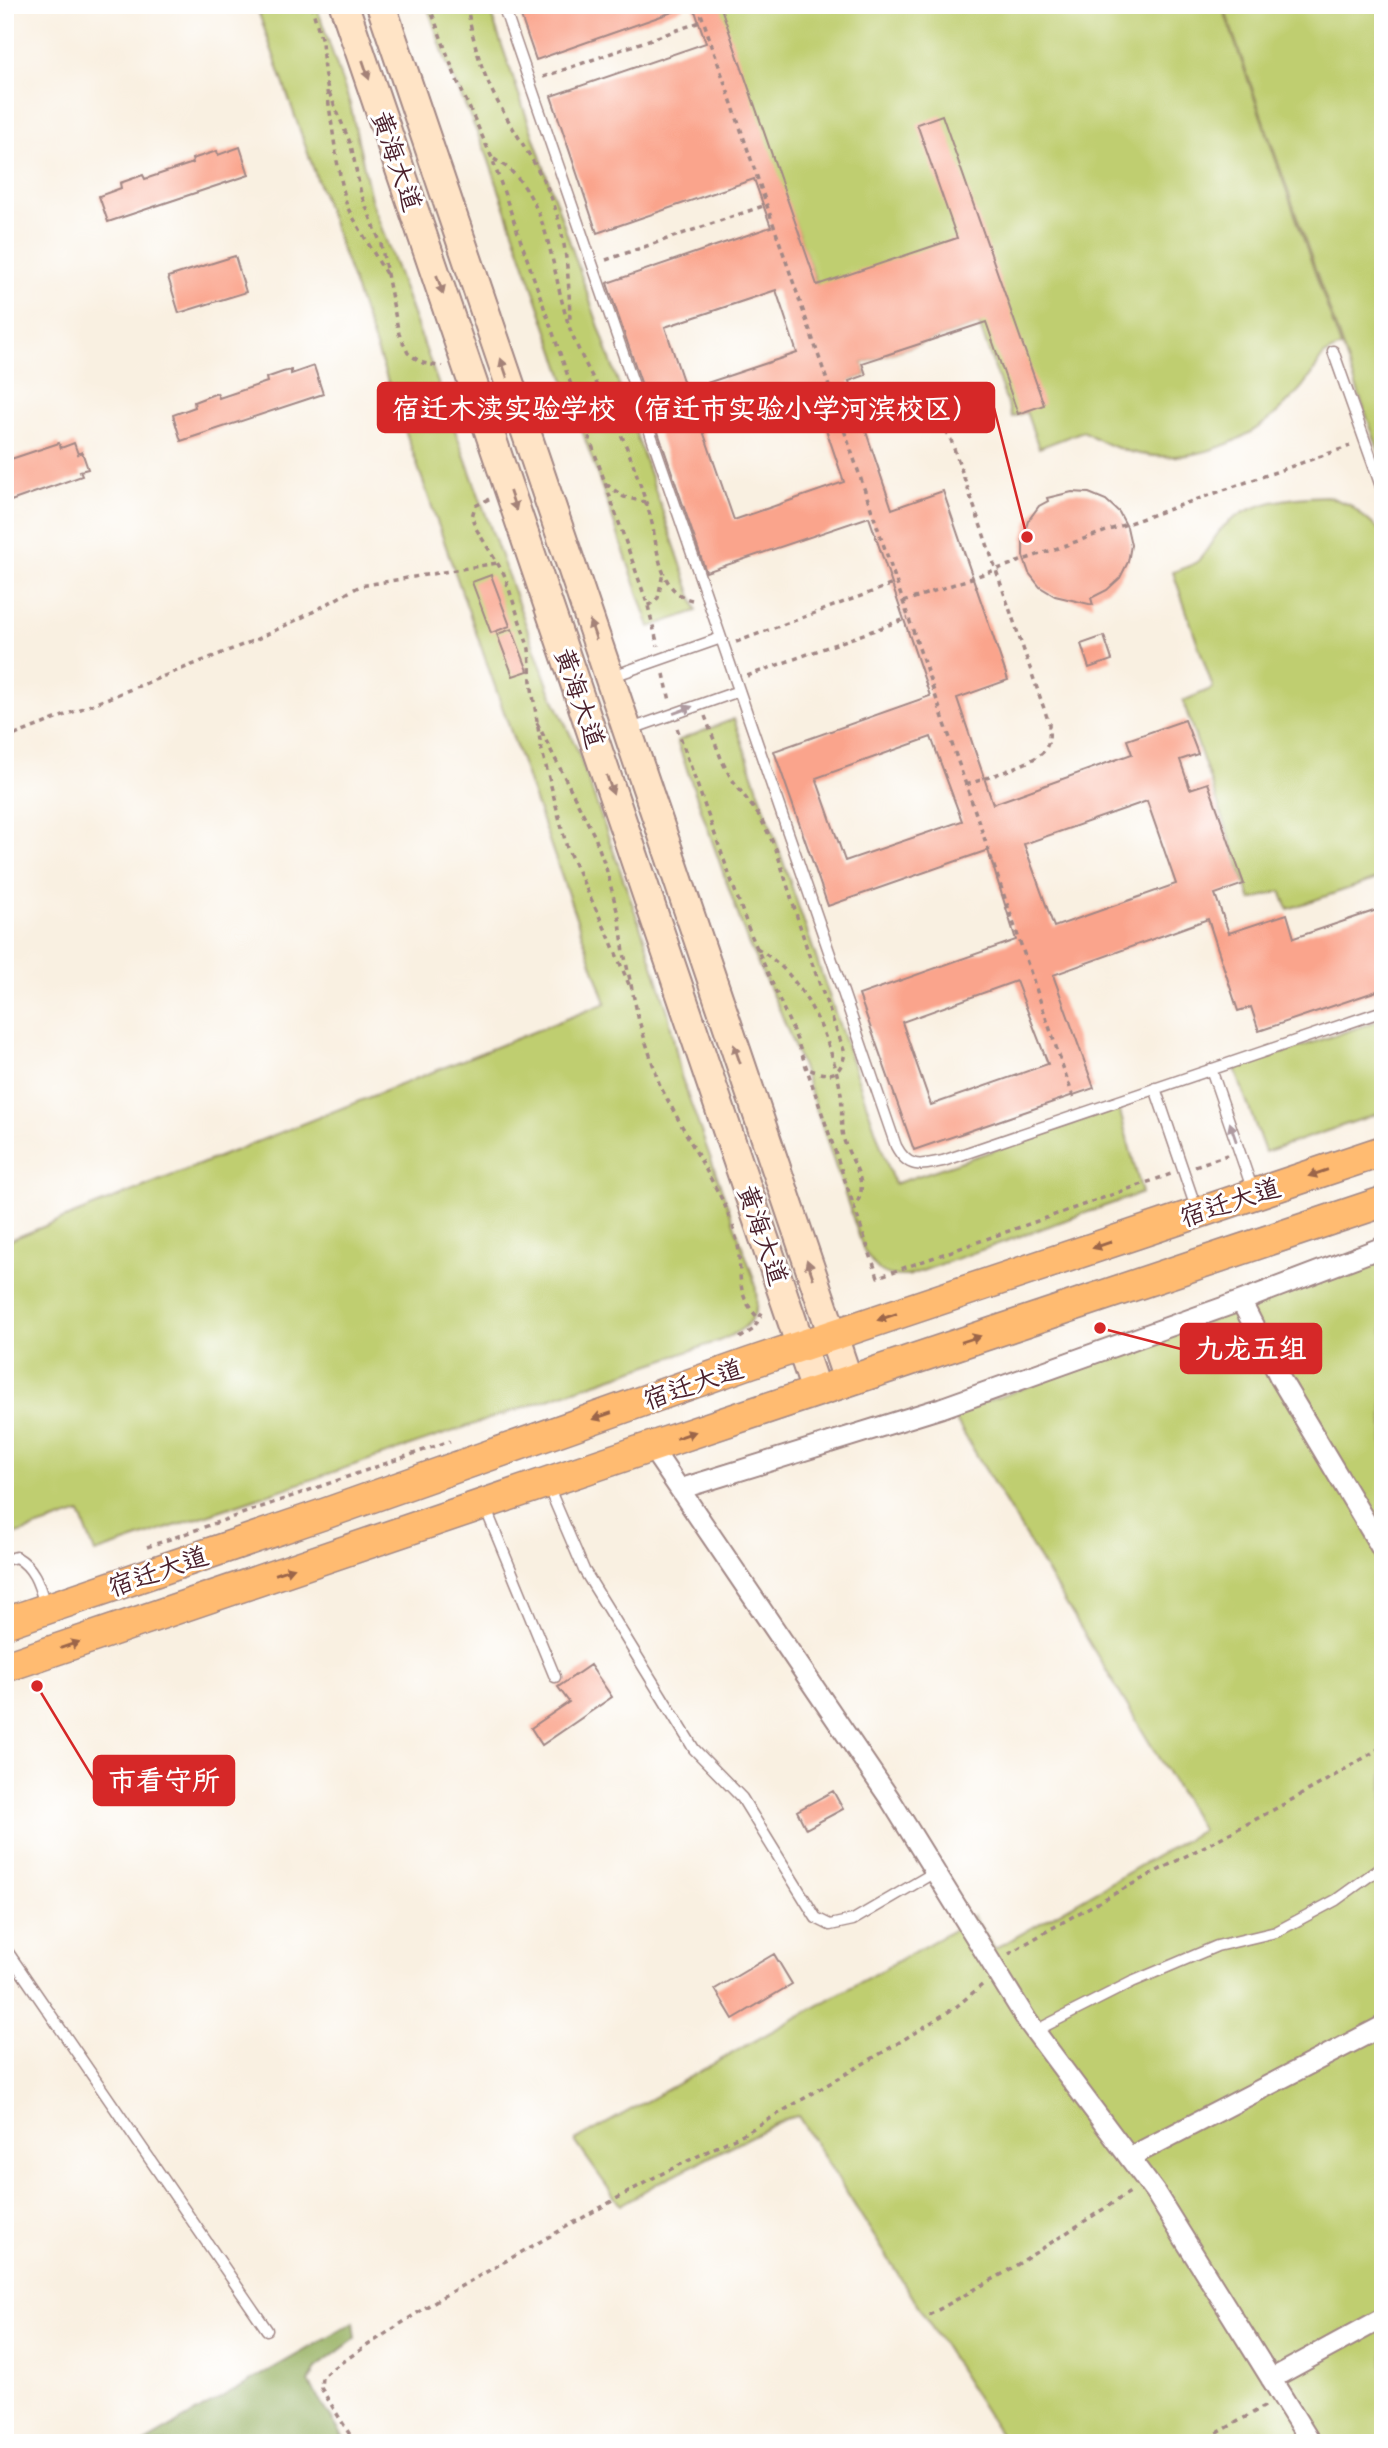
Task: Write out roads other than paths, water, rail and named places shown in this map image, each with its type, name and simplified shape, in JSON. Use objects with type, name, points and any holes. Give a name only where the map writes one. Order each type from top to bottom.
[{"type":"main road","name":"黄海大道","points":[[381,5],[848,1380]]},
{"type":"main road","name":"黄海大道","points":[[350,7],[816,1391]]},
{"type":"main road","name":"宿迁大道","points":[[5,1623],[833,1335],[1383,1151]]},
{"type":"main road","name":"宿迁大道","points":[[5,1667],[483,1503],[1383,1202]]},
{"type":"street","points":[[680,1489],[942,1408],[1383,1247]]},
{"type":"street","points":[[1241,1301],[1280,1378],[1383,1551]]},
{"type":"street","points":[[650,1447],[890,1799],[1035,2031],[1147,2181],[1311,2443]]},
{"type":"street","points":[[1130,2157],[1383,2026]]},
{"type":"street","points":[[1271,2379],[1383,2318]]},
{"type":"lane","points":[[503,5],[902,1158],[913,1164],[943,1161],[1383,1010]]},
{"type":"lane","points":[[1333,351],[1383,492]]},
{"type":"lane","points":[[609,677],[722,642]]},
{"type":"lane","points":[[627,730],[739,691]]},
{"type":"lane","points":[[1212,1069],[1254,1194]]},
{"type":"lane","points":[[1155,1088],[1198,1213]]},
{"type":"lane","points":[[547,1482],[584,1570],[694,1749],[742,1798],[816,1918],[830,1926],[853,1920],[935,1872]]},
{"type":"lane","points":[[483,1503],[555,1677]]},
{"type":"lane","points":[[5,1560],[16,1557],[25,1562],[36,1577],[46,1609]]},
{"type":"lane","points":[[1035,2031],[1132,1982],[1217,1946],[1276,1932],[1336,1900],[1383,1866]]},
{"type":"lane","points":[[5,1948],[267,2330]]},
{"type":"place","name":"宿迁木渎实验学校（宿迁市实验小学河滨校区）","points":[[1027,537]]},
{"type":"place","name":"九龙五组","points":[[1100,1328]]},
{"type":"place","name":"市看守所","points":[[37,1686]]}]
